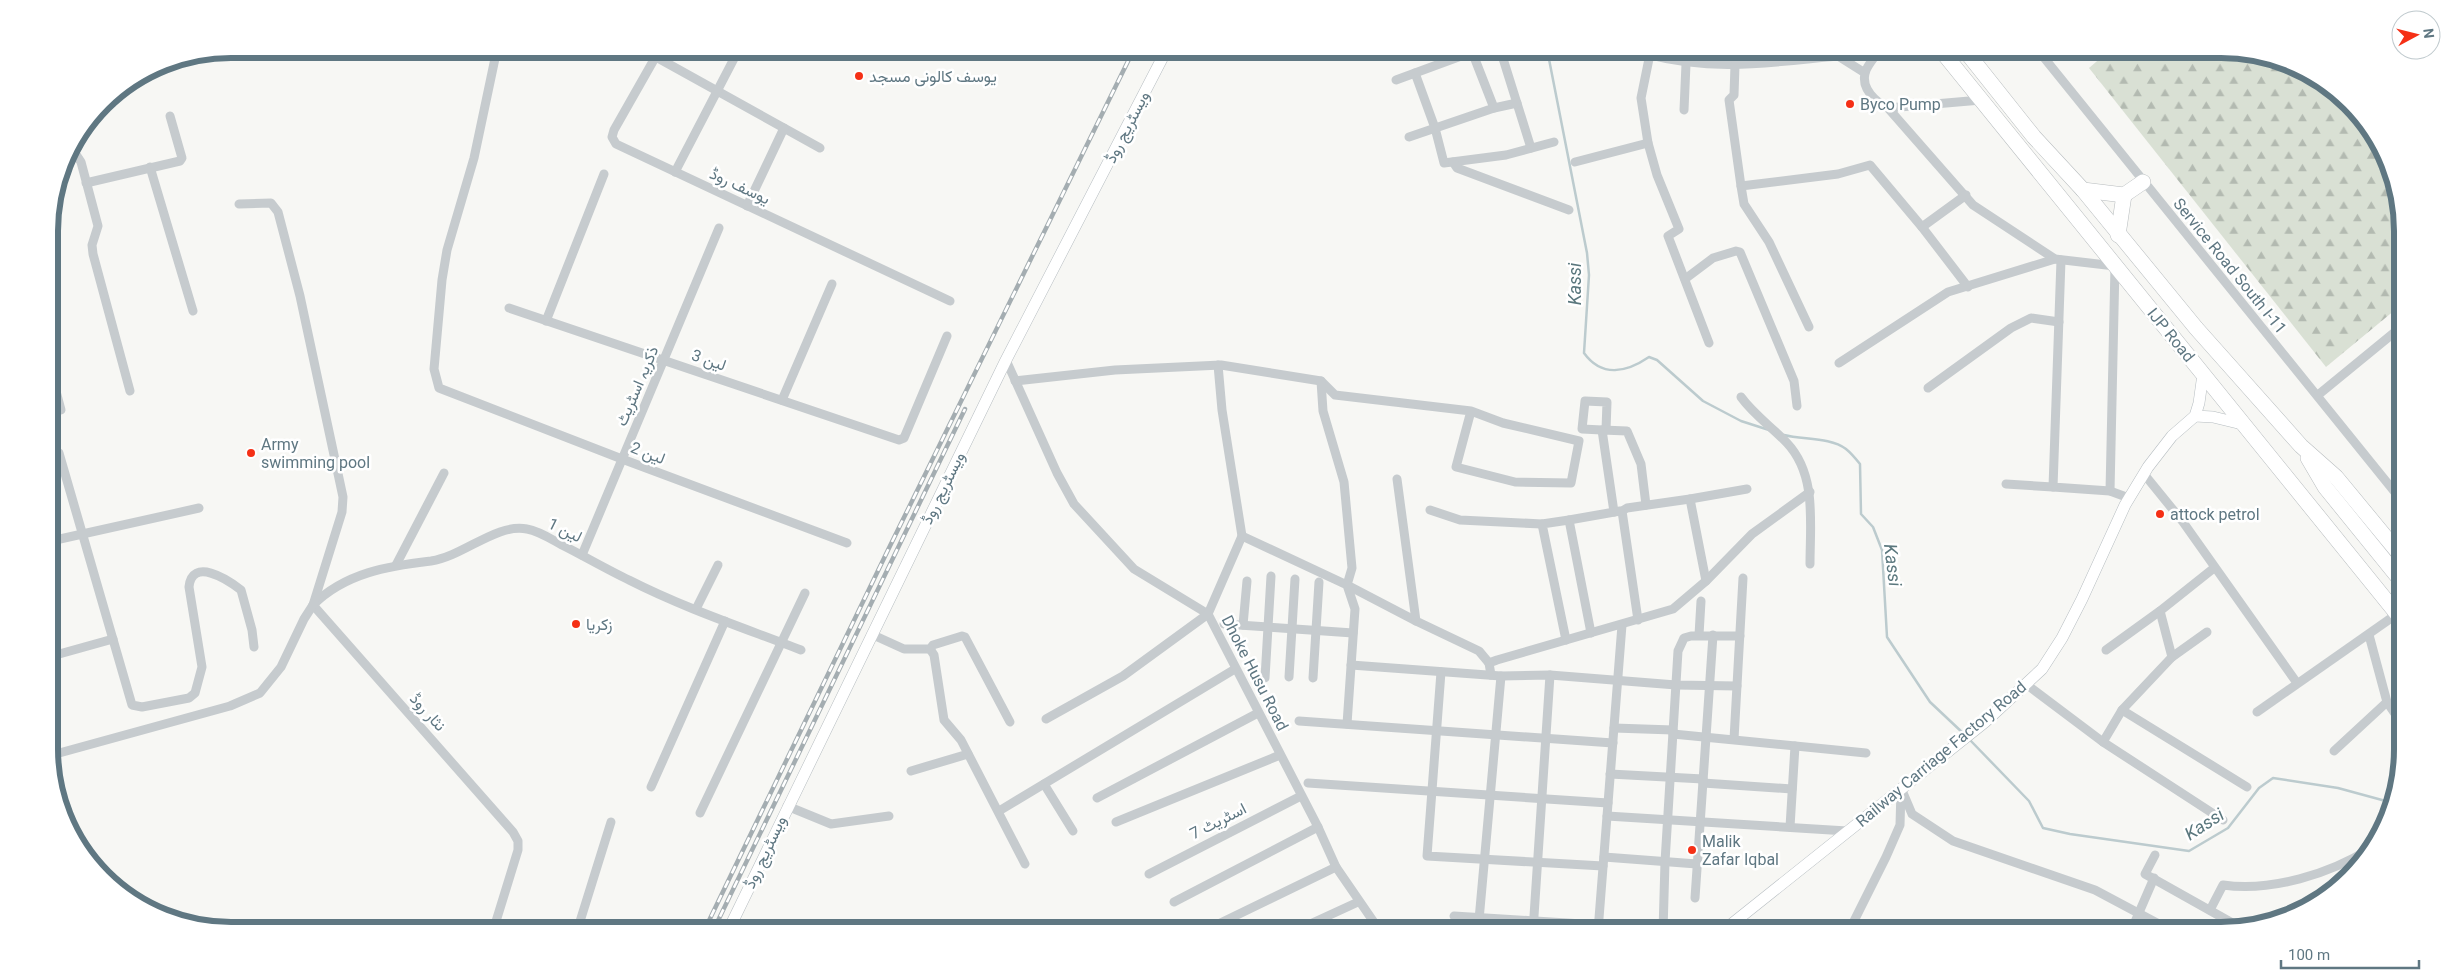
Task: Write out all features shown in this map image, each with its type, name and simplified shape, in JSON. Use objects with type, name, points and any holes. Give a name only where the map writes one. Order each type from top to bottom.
[{"type":"highway","name":"IJP Road","points":[[1947,58],[2394,610]]},
{"type":"highway","name":"IJP Road","points":[[1971,58],[2034,137],[2083,190],[2196,328],[2301,446],[2336,477],[2394,547]]},
{"type":"highway","points":[[2083,190],[2124,195],[2144,182]]},
{"type":"highway","points":[[2118,235],[2124,195]]},
{"type":"highway","name":"IJP Road","points":[[2301,446],[2325,488],[2394,572]]},
{"type":"main road","name":"ویسٹریج روڈ","points":[[732,922],[787,806],[1006,360],[1162,58]]},
{"type":"main road","points":[[2203,374],[2195,416],[2213,417],[2242,424]]},
{"type":"main road","name":"Railway Carriage Factory Road","points":[[1734,922],[1985,722],[2042,668],[2062,638],[2104,554],[2129,498],[2172,436],[2195,416]]},
{"type":"street","name":"لین 2","points":[[495,58],[474,158],[447,250],[442,280],[434,369],[439,388],[847,543]]},
{"type":"street","name":"یوسف روڈ","points":[[655,58],[614,130],[612,137],[616,144],[950,301]]},
{"type":"street","points":[[666,58],[717,91],[820,148]]},
{"type":"street","points":[[675,172],[734,58]]},
{"type":"street","points":[[1396,80],[1452,58]]},
{"type":"street","points":[[1475,58],[1494,108]]},
{"type":"street","points":[[1503,58],[1531,148]]},
{"type":"street","points":[[1650,58],[1641,98],[1648,143],[1657,175],[1679,230],[1668,236],[1709,343]]},
{"type":"street","points":[[1668,58],[1686,64],[1735,66],[1797,58]]},
{"type":"street","points":[[1843,58],[1865,73]]},
{"type":"street","points":[[1874,58],[1865,73],[1866,86],[1875,101],[1888,108],[1973,205],[2058,260]]},
{"type":"street","name":"Service Road South I-11","points":[[2044,58],[2394,491]]},
{"type":"street","points":[[1684,110],[1686,64]]},
{"type":"street","points":[[1735,66],[1734,95],[1729,100],[1745,185],[1744,204],[1769,242],[1809,327]]},
{"type":"street","points":[[1415,73],[1435,128],[1444,163],[1506,155],[1554,142]]},
{"type":"street","points":[[1888,108],[1981,100]]},
{"type":"street","points":[[1409,137],[1494,108],[1517,103]]},
{"type":"street","points":[[86,183],[176,162],[182,158],[170,116]]},
{"type":"street","points":[[747,206],[784,128]]},
{"type":"street","points":[[1575,162],[1648,143]]},
{"type":"street","points":[[77,153],[98,226],[92,244],[93,254],[130,391]]},
{"type":"street","points":[[1453,162],[1457,168],[1569,210]]},
{"type":"street","points":[[1745,185],[1838,174],[1870,165],[1922,227],[1968,287]]},
{"type":"street","points":[[150,167],[193,312]]},
{"type":"street","points":[[546,320],[604,174]]},
{"type":"street","points":[[1922,227],[1966,195]]},
{"type":"street","points":[[58,753],[230,706],[260,694],[281,667],[304,619],[313,606],[342,512],[343,497],[300,296],[278,212],[271,203],[240,204]]},
{"type":"street","name":"ذکریہ اسٹریٹ","points":[[582,555],[720,228]]},
{"type":"street","points":[[1684,279],[1713,258],[1736,251],[1740,252],[1794,381],[1797,406]]},
{"type":"street","points":[[2052,487],[2059,322],[2058,260]]},
{"type":"street","points":[[1839,363],[1948,292],[2058,260],[2115,266],[2110,491]]},
{"type":"street","points":[[782,400],[832,284]]},
{"type":"street","name":"لین 3","points":[[509,308],[899,440],[904,438],[948,336]]},
{"type":"street","points":[[1928,388],[2011,328],[2030,318],[2059,322]]},
{"type":"street","points":[[2318,395],[2394,334]]},
{"type":"street","name":"Dhoke Husu Road","points":[[1006,360],[1057,473],[1074,504],[1134,569],[1208,614],[1318,827],[1336,867],[1372,922]]},
{"type":"street","points":[[1015,381],[1115,370],[1218,365],[1321,381],[1335,395],[1471,411],[1504,424],[1579,440],[1571,483],[1515,482],[1456,467],[1471,411]]},
{"type":"street","points":[[1046,719],[1123,676],[1208,614],[1242,536],[1222,410],[1218,365]]},
{"type":"street","points":[[1321,381],[1323,411],[1344,482],[1352,568],[1347,585],[1355,609],[1347,724]]},
{"type":"street","points":[[1741,397],[1757,416],[1787,442],[1798,457],[1810,492],[1810,564]]},
{"type":"street","points":[[58,399],[61,410]]},
{"type":"street","points":[[1638,620],[1604,430],[1627,431],[1641,464],[1646,506]]},
{"type":"street","points":[[59,453],[132,705],[142,707],[189,698],[195,693],[202,667],[189,580],[197,572],[202,570],[241,590],[252,630],[254,647]]},
{"type":"street","points":[[396,565],[444,473]]},
{"type":"street","points":[[2144,474],[2183,522],[2297,683]]},
{"type":"street","points":[[1397,479],[1416,621]]},
{"type":"street","points":[[2006,484],[2110,491],[2129,498]]},
{"type":"street","points":[[1430,510],[1460,520],[1542,524],[1747,489]]},
{"type":"street","points":[[1489,663],[1673,609],[1706,581],[1752,534],[1810,492]]},
{"type":"street","points":[[1690,499],[1706,581]]},
{"type":"street","points":[[58,539],[198,508]]},
{"type":"street","points":[[1569,520],[1591,634]]},
{"type":"street","points":[[1542,524],[1566,640]]},
{"type":"street","name":"لین 1","points":[[313,606],[325,593],[342,583],[396,565],[450,557],[495,534],[526,529],[536,532],[630,581],[696,610],[802,650]]},
{"type":"street","points":[[1242,536],[1347,585],[1479,651],[1489,663],[1496,675],[1496,734],[1479,922]]},
{"type":"street","points":[[696,610],[718,565]]},
{"type":"street","points":[[2106,650],[2160,611],[2214,568]]},
{"type":"street","points":[[1265,678],[1271,576]]},
{"type":"street","points":[[1734,739],[1743,578]]},
{"type":"street","points":[[1289,677],[1295,579]]},
{"type":"street","points":[[1243,626],[1247,581]]},
{"type":"street","points":[[1313,678],[1319,582]]},
{"type":"street","points":[[700,813],[805,593]]},
{"type":"street","points":[[1699,635],[1701,601]]},
{"type":"street","name":"نثار روڈ","points":[[313,606],[507,824],[518,841],[518,850],[496,922]]},
{"type":"street","points":[[2160,611],[2172,657]]},
{"type":"street","points":[[2257,712],[2297,683],[2394,620]]},
{"type":"street","points":[[651,787],[725,621]]},
{"type":"street","points":[[1224,624],[1354,633]]},
{"type":"street","points":[[1598,922],[1622,625]]},
{"type":"street","points":[[2103,742],[2122,710],[2172,657],[2207,632]]},
{"type":"street","points":[[871,634],[904,649],[930,650],[934,655],[944,720],[961,740],[1026,864]]},
{"type":"street","points":[[1663,922],[1664,862],[1680,644],[1684,638],[1699,635],[1740,636]]},
{"type":"street","points":[[1695,898],[1713,635]]},
{"type":"street","points":[[2369,635],[2388,702],[2394,711]]},
{"type":"street","points":[[930,650],[933,645],[962,636],[965,637],[1010,722]]},
{"type":"street","points":[[58,654],[113,639]]},
{"type":"street","points":[[1351,665],[1496,675],[1550,675],[1676,685],[1737,686]]},
{"type":"street","points":[[999,811],[1235,669]]},
{"type":"street","points":[[1441,672],[1427,856],[1538,862],[1603,861],[1697,864]]},
{"type":"street","points":[[1534,921],[1550,675]]},
{"type":"street","points":[[2026,684],[2103,742],[2223,820]]},
{"type":"street","points":[[2334,751],[2388,702]]},
{"type":"street","points":[[2122,710],[2247,788]]},
{"type":"street","points":[[1097,798],[1258,713]]},
{"type":"street","points":[[1299,720],[1613,743]]},
{"type":"street","points":[[1614,728],[1673,732],[1866,753]]},
{"type":"street","points":[[1790,827],[1795,746]]},
{"type":"street","points":[[911,771],[968,754]]},
{"type":"street","points":[[1116,822],[1280,756]]},
{"type":"street","points":[[1610,774],[1670,776],[1703,781],[1792,788]]},
{"type":"street","points":[[1308,783],[1608,803]]},
{"type":"street","points":[[1044,784],[1073,831]]},
{"type":"street","points":[[1901,788],[1912,814],[1953,841],[2096,890],[2156,922]]},
{"type":"street","points":[[1854,922],[1900,825],[1901,788]]},
{"type":"street","name":"اسٹریٹ 7","points":[[1149,874],[1301,796]]},
{"type":"street","points":[[787,806],[831,824],[889,816]]},
{"type":"street","points":[[1607,816],[1847,831]]},
{"type":"street","points":[[580,922],[611,822]]},
{"type":"street","points":[[1174,902],[1318,827]]},
{"type":"street","points":[[2155,855],[2146,874],[2231,922]]},
{"type":"street","points":[[2210,910],[2223,885],[2244,888],[2295,879],[2340,865],[2358,855]]},
{"type":"street","points":[[1223,922],[1336,867]]},
{"type":"street","points":[[2135,922],[2154,878]]},
{"type":"street","points":[[1315,922],[1358,902]]},
{"type":"street","points":[[1454,916],[1543,922]]},
{"type":"street","points":[[1741,916],[1741,922]]},
{"type":"green space","points":[[2101,58],[2243,59],[2265,63],[2297,75],[2326,93],[2358,125],[2380,164],[2388,186],[2394,230],[2394,311],[2326,367],[2089,68]]},
{"type":"waterway","name":"Kassi","points":[[1549,58],[1587,253],[1589,275],[1584,353],[1599,366],[1615,370],[1632,366],[1649,357],[1657,360],[1703,401],[1741,421],[1769,430]]},
{"type":"waterway","name":"Kassi","points":[[1784,435],[1832,442],[1840,445],[1860,464],[1861,514],[1873,527],[1882,550],[1887,637],[1930,702],[1964,734]]},
{"type":"waterway","name":"Kassi","points":[[1970,740],[2029,801],[2043,828],[2070,834],[2189,851],[2228,828],[2259,788],[2273,778],[2338,788],[2385,801]]},
{"type":"railway","points":[[708,922],[888,550],[1130,58]]},
{"type":"railway","points":[[717,922],[965,409]]},
{"type":"place","name":"یوسف کالونی مسجد","points":[[859,76]]},
{"type":"place","name":"Byco Pump","points":[[1850,104]]},
{"type":"place","name":"Army swimming pool","points":[[251,453]]},
{"type":"place","name":"attock petrol","points":[[2160,514]]},
{"type":"place","name":"زکریا","points":[[576,624]]},
{"type":"place","name":"Malik Zafar Iqbal","points":[[1692,850]]}]
